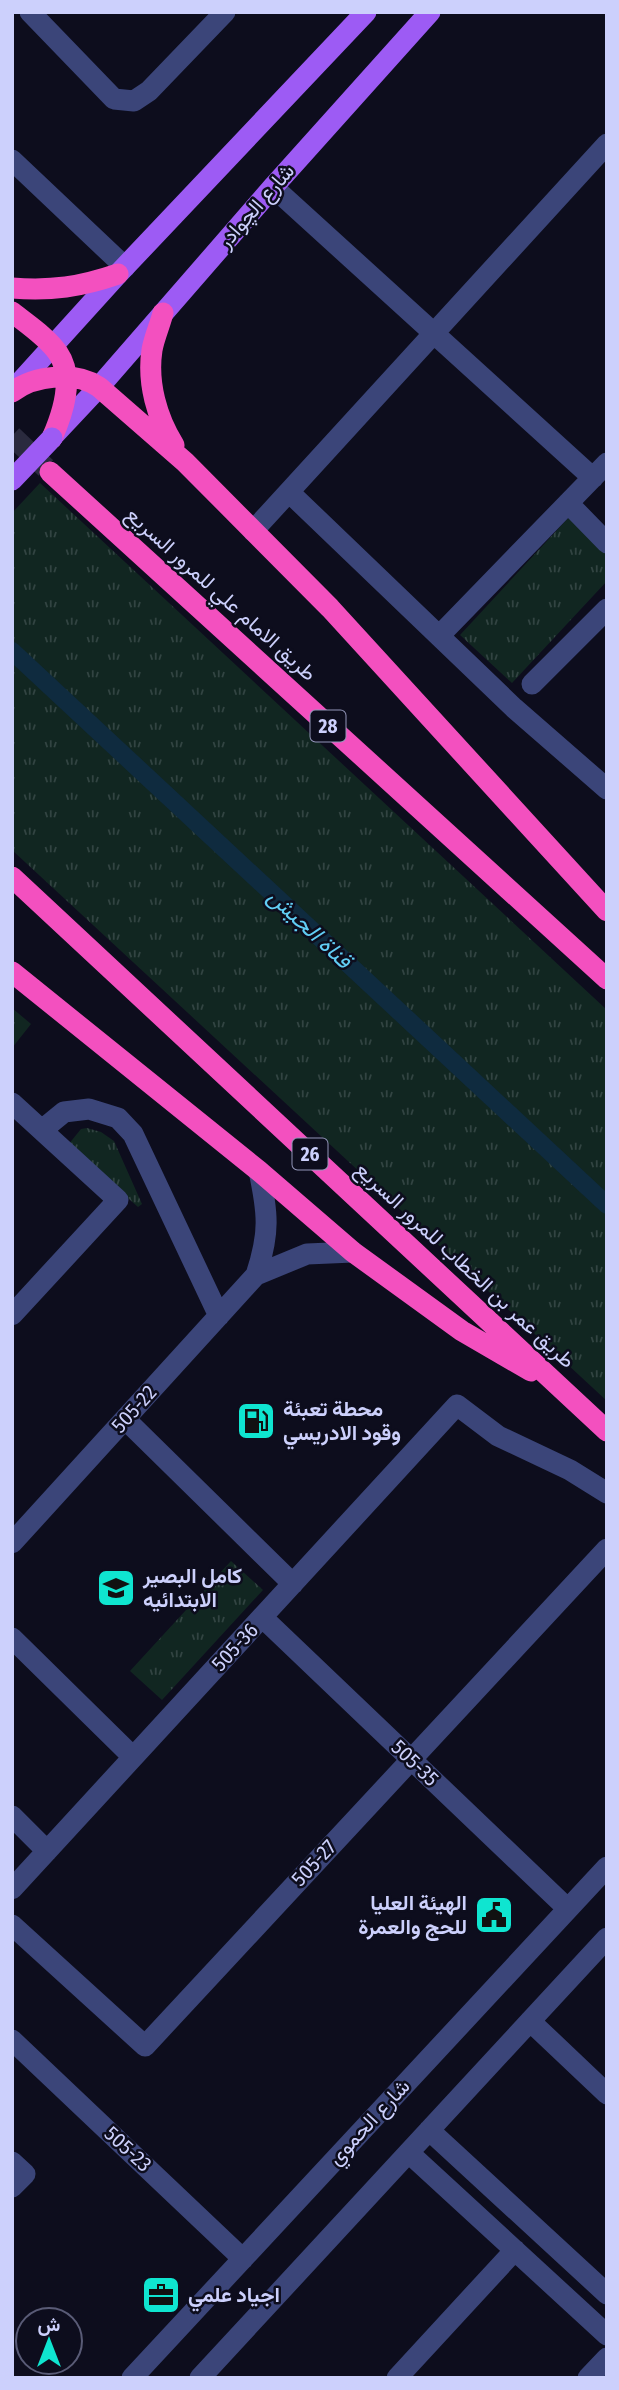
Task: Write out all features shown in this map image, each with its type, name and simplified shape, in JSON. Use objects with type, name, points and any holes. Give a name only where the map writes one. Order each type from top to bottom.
[{"type":"highway","points":[[12,288],[46,290],[83,285],[121,270]]},
{"type":"highway","points":[[12,312],[46,353],[59,355],[64,405],[52,438]]},
{"type":"highway","points":[[163,313],[152,351],[152,391],[163,429],[185,462]]},
{"type":"highway","points":[[12,391],[31,382],[85,380],[92,395],[185,462],[330,608],[607,911]]},
{"type":"highway","name":"طريق الامام علي للمرور السريع","points":[[50,472],[607,979]]},
{"type":"highway","name":"طريق عمر بن الخطاب للمرور السريع","points":[[12,877],[607,1431]]},
{"type":"highway","points":[[12,972],[259,1171],[353,1252],[462,1331],[563,1390]]},
{"type":"main road","points":[[12,391],[121,270],[366,12]]},
{"type":"main road","name":"شارع الچوادر","points":[[12,480],[92,395],[430,12]]},
{"type":"street","points":[[30,12],[114,99],[134,100],[149,91],[225,12]]},
{"type":"street","points":[[253,531],[607,144]]},
{"type":"street","points":[[12,160],[121,270]]},
{"type":"street","points":[[273,187],[434,333],[600,470],[439,636]]},
{"type":"street","points":[[289,492],[514,708],[607,789]]},
{"type":"street","points":[[568,503],[607,543]]},
{"type":"street","points":[[532,684],[607,609]]},
{"type":"street","points":[[12,1315],[118,1200],[14,1107]]},
{"type":"street","points":[[42,1130],[64,1112],[89,1108],[118,1118],[133,1134],[219,1316]]},
{"type":"street","name":"505-22","points":[[257,1275],[266,1246],[267,1230],[259,1171]]},
{"type":"street","name":"505-22","points":[[12,1543],[257,1275],[307,1254],[353,1252]]},
{"type":"street","name":"505-36","points":[[12,1889],[457,1405],[498,1436],[570,1470],[607,1493]]},
{"type":"street","points":[[125,1419],[293,1584]]},
{"type":"street","name":"505-27","points":[[12,1925],[145,2046],[607,1549]]},
{"type":"street","name":"505-35","points":[[262,1617],[568,1909]]},
{"type":"street","points":[[12,1638],[134,1757]]},
{"type":"street","points":[[12,1816],[47,1851]]},
{"type":"street","name":"شارع الحموي","points":[[132,2378],[607,1867]]},
{"type":"street","points":[[200,2378],[607,1938]]},
{"type":"street","points":[[530,2021],[607,2094]]},
{"type":"street","name":"505-23","points":[[12,2040],[243,2259]]},
{"type":"street","points":[[429,2130],[607,2294]]},
{"type":"street","points":[[409,2153],[607,2335]]},
{"type":"street","points":[[12,2162],[25,2174],[12,2187]]},
{"type":"street","points":[[397,2378],[515,2250]]},
{"type":"street","points":[[588,2378],[607,2358]]},
{"type":"green space","points":[[40,483],[607,1010],[607,1401],[12,850],[12,513]]},
{"type":"green space","points":[[571,515],[607,548],[607,581],[512,683],[460,635]]},
{"type":"green space","points":[[12,1008],[31,1024],[12,1048]]},
{"type":"green space","points":[[81,1129],[101,1132],[114,1141],[142,1204],[138,1207],[68,1145]]},
{"type":"green space","points":[[231,1561],[263,1590],[162,1700],[130,1671]]},
{"type":"waterway","name":"قناة الجيش","points":[[12,651],[607,1205]]},
{"type":"tunnel","points":[[12,436],[46,468]]},
{"type":"place","name":"محطة تعبئة وقود الادريسي","points":[[256,1421]]},
{"type":"place","name":"كامل البصير الابتدائيه","points":[[116,1588]]},
{"type":"place","name":"الهيئة العليا للحج والعمرة","points":[[494,1915]]},
{"type":"place","name":"اجياد علمي","points":[[161,2295]]}]
